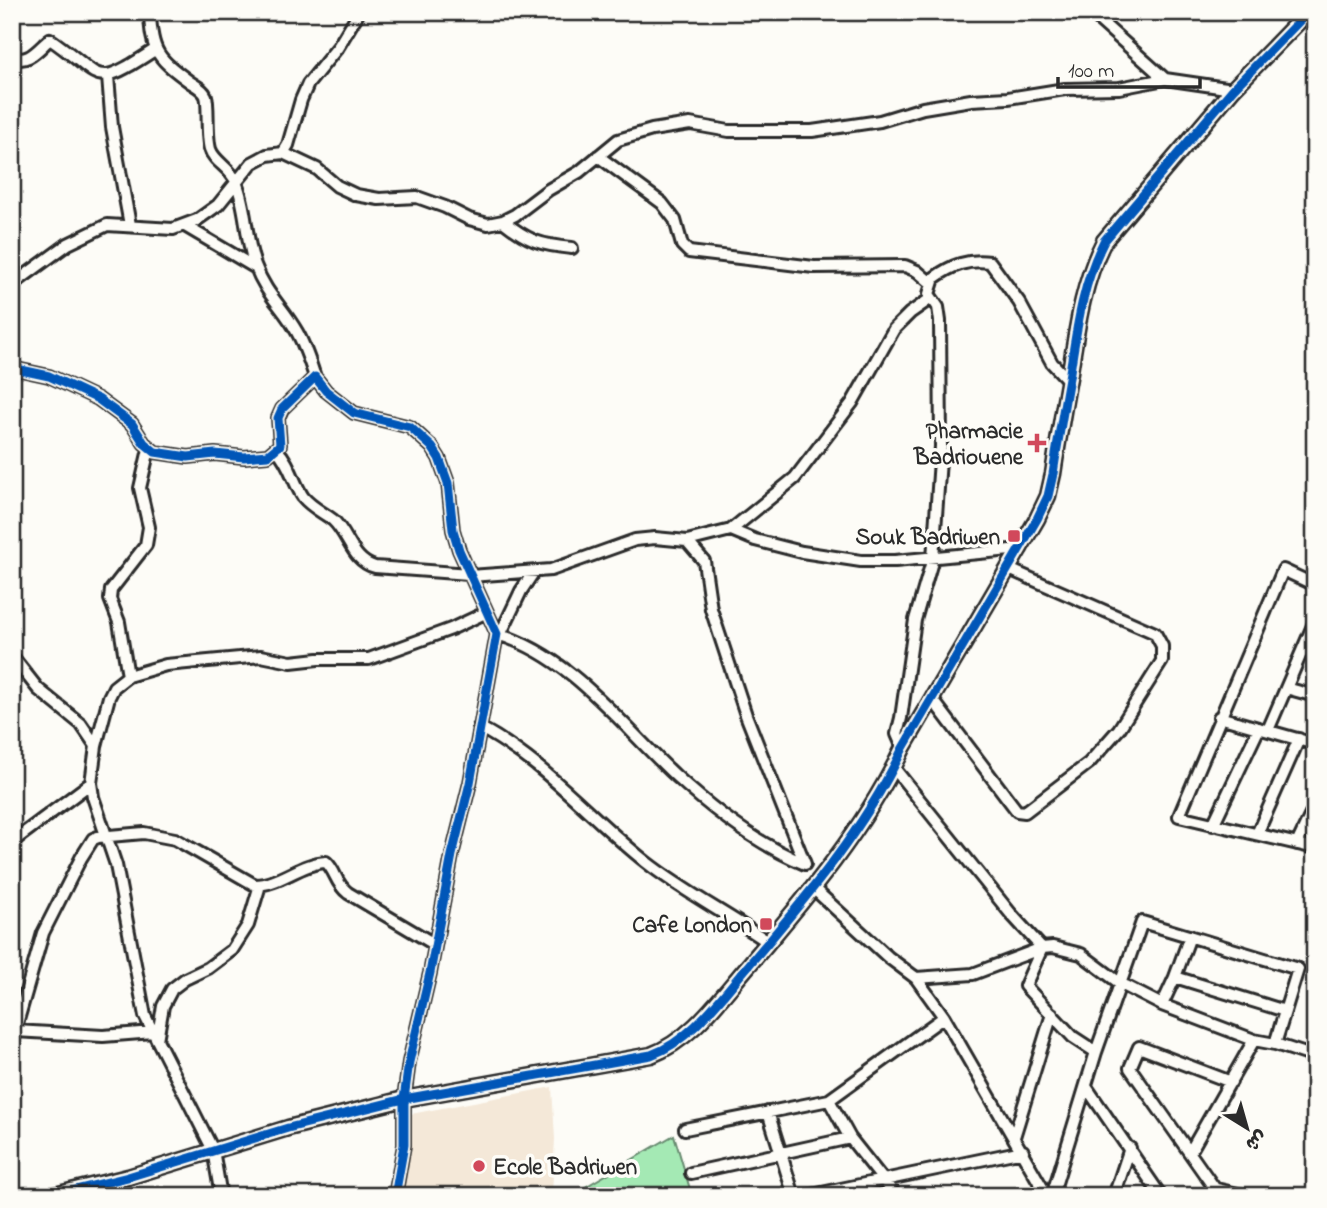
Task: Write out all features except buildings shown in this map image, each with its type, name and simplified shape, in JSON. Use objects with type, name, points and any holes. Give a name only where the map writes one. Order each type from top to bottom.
[{"type":"street","points":[[150,12],[150,28],[156,49],[166,64],[206,96],[207,134],[211,153],[229,170],[236,182],[251,254],[264,288],[298,333],[315,377],[326,390],[355,413],[410,428],[432,447],[448,483],[453,530],[469,575],[498,634],[537,650],[563,668],[603,703],[677,777],[714,808],[763,843],[822,875]]},
{"type":"street","points":[[283,153],[309,84],[338,47],[359,12]]},
{"type":"street","points":[[1090,12],[1165,79]]},
{"type":"street","points":[[51,1196],[404,1099],[650,1055],[665,1050],[706,1014],[822,875],[894,768],[903,748],[1021,549],[1048,496],[1086,288],[1093,263],[1104,241],[1233,89],[1308,12]]},
{"type":"street","points":[[12,56],[24,60],[50,39],[94,74],[108,76],[129,67],[156,49]]},
{"type":"street","points":[[108,76],[112,127],[130,225]]},
{"type":"street","points":[[12,285],[48,257],[107,225],[130,225],[156,230],[184,226],[218,205],[258,159],[267,155],[283,153],[317,169],[337,186],[356,195],[379,199],[417,197],[488,224],[515,215],[548,190],[579,172],[618,140],[630,135],[690,124],[729,131],[812,131],[880,121],[923,108],[971,100],[1008,99],[1065,89],[1119,88],[1165,79],[1233,89]]},
{"type":"street","points":[[598,156],[662,203],[675,220],[682,245],[689,252],[814,267],[905,266],[917,271],[931,283]]},
{"type":"street","points":[[503,221],[533,242],[572,248]]},
{"type":"street","points":[[184,226],[256,268]]},
{"type":"street","points":[[903,748],[897,734],[915,620],[933,558],[941,446],[939,313],[938,307],[930,299],[931,283],[944,271],[959,263],[979,260],[990,262],[1019,302],[1052,363],[1068,380]]},
{"type":"street","points":[[277,450],[288,464],[309,504],[337,525],[356,554],[366,564],[375,567],[469,575],[533,573],[572,564],[635,540],[655,538],[687,541],[731,530],[795,478],[852,403],[894,329],[930,299]]},
{"type":"street","points":[[12,368],[49,376],[98,399],[132,424],[149,449],[188,457],[215,454],[258,456],[277,450],[280,445],[278,418],[282,409],[315,377]]},
{"type":"street","points":[[128,676],[119,622],[110,599],[111,590],[146,545],[149,527],[140,488],[149,449]]},
{"type":"street","points":[[731,530],[755,540],[831,558],[861,561],[933,558],[1021,549]]},
{"type":"street","points":[[687,541],[704,561],[711,608],[746,715],[805,864]]},
{"type":"street","points":[[933,700],[1017,811],[1025,812],[1090,763],[1119,729],[1162,661],[1162,646],[1155,633],[1009,569]]},
{"type":"street","points":[[1315,584],[1283,570],[1179,816],[1315,848]]},
{"type":"street","points":[[395,1196],[404,1145],[404,1099],[408,1062],[470,783],[498,634],[533,573]]},
{"type":"street","points":[[221,1196],[213,1150],[145,1016],[129,927],[107,835],[91,783],[96,746],[109,697],[114,687],[128,676],[166,665],[261,656],[291,662],[369,659],[451,629],[487,612]]},
{"type":"street","points":[[1213,825],[1286,688],[1315,621]]},
{"type":"street","points":[[12,656],[44,695],[81,724],[96,746]]},
{"type":"street","points":[[1286,688],[1315,696]]},
{"type":"street","points":[[1219,717],[1315,744]]},
{"type":"street","points":[[479,727],[503,740],[555,779],[648,864],[768,942]]},
{"type":"street","points":[[1257,834],[1300,739]]},
{"type":"street","points":[[894,768],[1011,914],[1042,948]]},
{"type":"street","points":[[12,842],[91,783]]},
{"type":"street","points":[[1297,844],[1315,806]]},
{"type":"street","points":[[155,1036],[13,1032],[43,933],[89,845],[97,837],[144,833],[175,839],[250,883],[260,885],[319,862],[326,862],[338,884],[348,893],[434,944]]},
{"type":"street","points":[[155,1036],[163,1006],[172,989],[221,959],[240,940],[248,925],[260,885]]},
{"type":"street","points":[[813,888],[888,957],[916,978],[944,1017],[1050,1196]]},
{"type":"street","points":[[1050,1196],[1142,922],[1298,969],[1275,1044]]},
{"type":"street","points":[[1162,1004],[1191,936]]},
{"type":"street","points":[[916,978],[973,974],[1042,948],[1053,947],[1082,954],[1121,984],[1162,1004],[1254,1040],[1315,1057]]},
{"type":"street","points":[[1042,948],[1025,986],[1073,1037],[1097,1052]]},
{"type":"street","points":[[1175,977],[1285,1011]]},
{"type":"street","points":[[1014,1138],[1052,1014]]},
{"type":"street","points":[[685,1129],[829,1100],[944,1017]]},
{"type":"street","points":[[1190,1153],[1254,1040]]},
{"type":"street","points":[[1231,1082],[1139,1047],[1130,1068],[1218,1192],[1247,1196]]},
{"type":"street","points":[[1087,1088],[1161,1196]]},
{"type":"street","points":[[829,1100],[850,1138],[896,1196]]},
{"type":"street","points":[[768,1112],[794,1196]]},
{"type":"street","points":[[691,1172],[850,1138]]},
{"type":"street","points":[[1114,1196],[1130,1148]]},
{"type":"street","points":[[807,1196],[1023,1151]]},
{"type":"shaded area","name":"Ecole Badriwen","points":[[552,1087],[555,1139],[552,1193],[547,1196],[400,1196],[411,1114]]},
{"type":"green space","points":[[674,1135],[692,1196],[570,1196]]},
{"type":"cycle path","points":[[51,1196],[128,1177],[288,1128],[404,1099],[651,1055],[666,1048],[692,1029],[791,915],[833,862],[871,807],[1037,519],[1048,496],[1053,474],[1082,305],[1091,272],[1104,241],[1233,89],[1308,12]]},
{"type":"cycle path","points":[[12,368],[49,376],[98,399],[132,424],[144,443],[155,452],[188,457],[215,454],[244,457],[268,455],[280,445],[278,418],[282,409],[315,377],[326,391],[354,413],[410,427],[432,447],[439,458],[448,483],[453,530],[459,550],[497,634],[470,783],[452,855],[430,973],[409,1062],[404,1099],[404,1145],[395,1196]]},
{"type":"place","name":"Pharmacie Badriouene","points":[[1037,443]]},
{"type":"place","name":"Souk Badriwen","points":[[1014,536]]},
{"type":"place","name":"Cafe London","points":[[766,924]]},
{"type":"place","name":"Ecole Badriwen","points":[[479,1166]]}]
